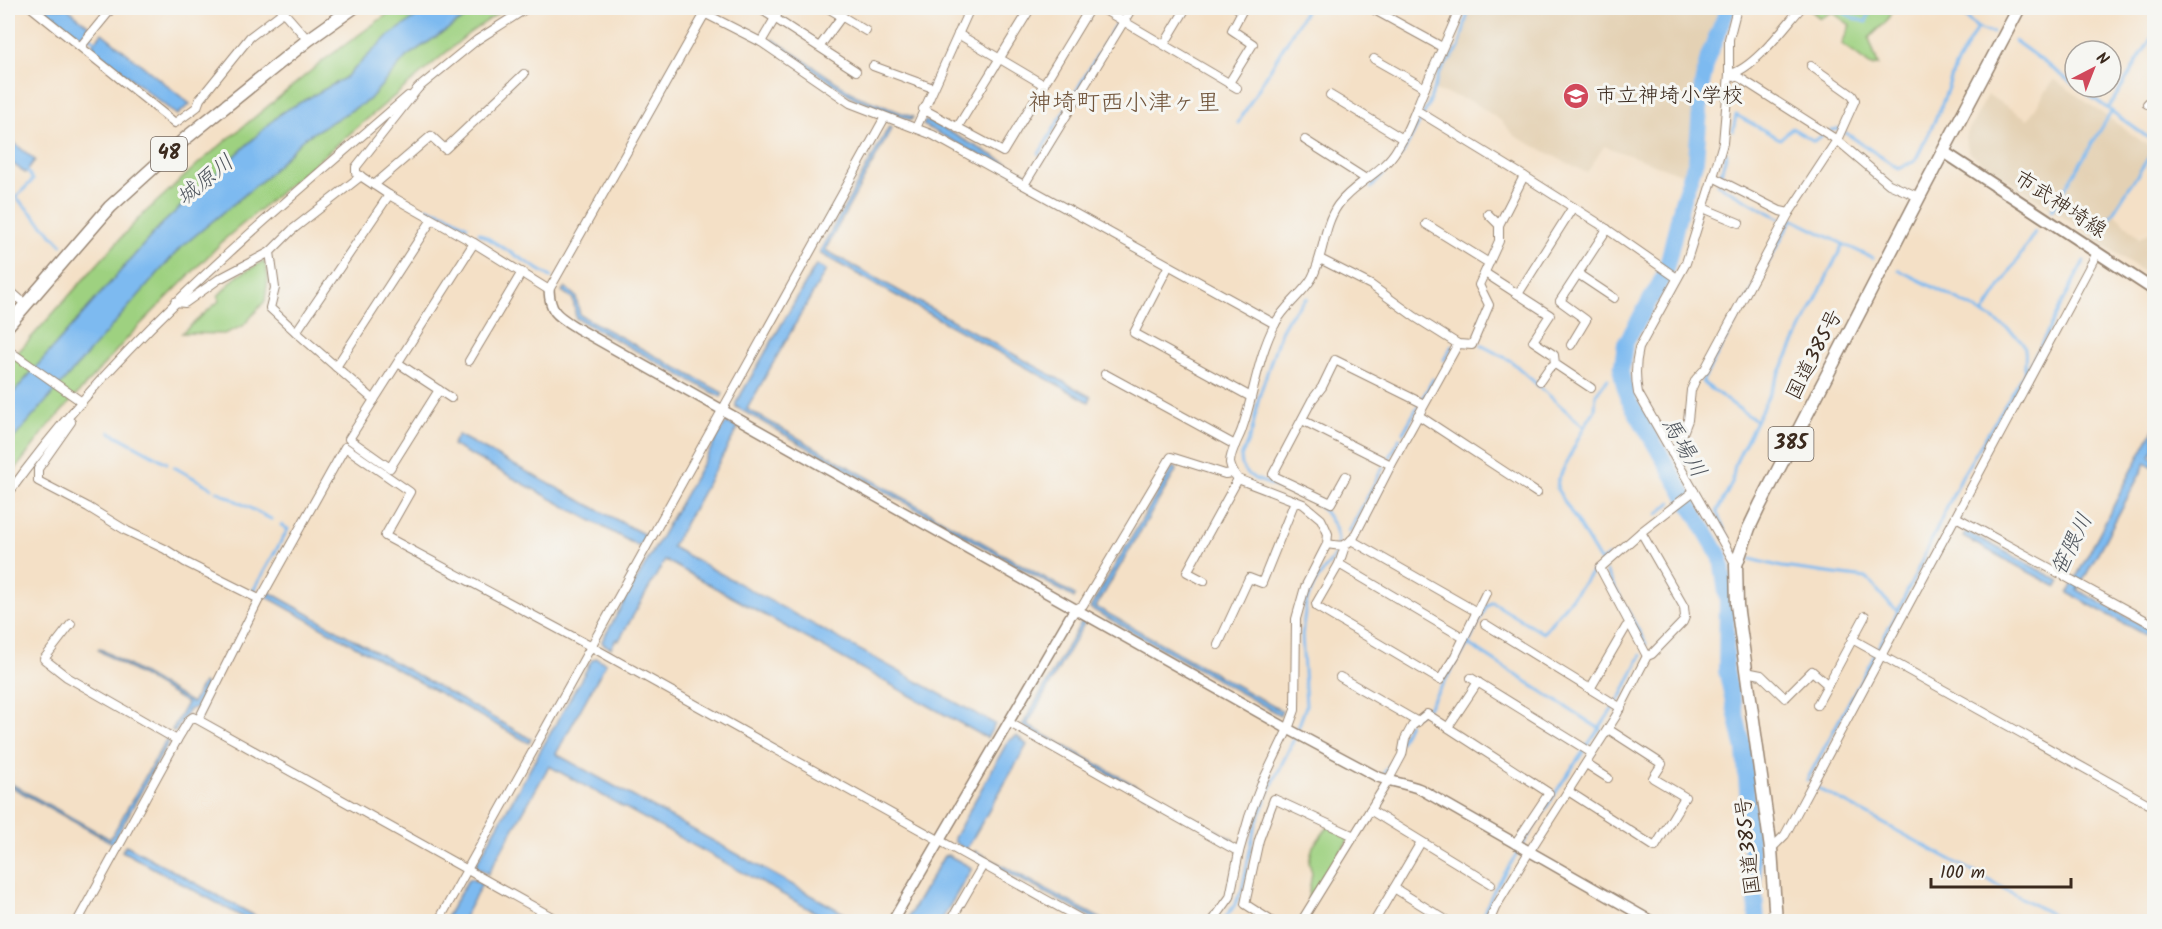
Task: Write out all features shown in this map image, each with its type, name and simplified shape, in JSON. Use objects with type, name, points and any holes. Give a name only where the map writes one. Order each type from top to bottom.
[{"type":"main road","name":"48","points":[[8,326],[110,207],[186,138],[308,40],[353,8]]},
{"type":"main road","name":"国道385号","points":[[1776,921],[1771,849],[1737,605],[1736,566],[1749,528],[1760,506],[2019,8]]},
{"type":"main road","name":"市武神埼線","points":[[1944,152],[2154,290]]},
{"type":"street","points":[[32,8],[176,123],[197,107],[200,99],[250,37],[282,10],[308,40]]},
{"type":"street","points":[[81,46],[112,8]]},
{"type":"street","points":[[8,494],[82,402],[175,302],[239,242],[419,87],[477,40],[527,8]]},
{"type":"street","points":[[759,8],[856,71]]},
{"type":"street","points":[[761,42],[781,8]]},
{"type":"street","points":[[828,8],[866,31]]},
{"type":"street","points":[[916,128],[970,8]]},
{"type":"street","points":[[924,109],[1003,152],[1090,8]]},
{"type":"street","points":[[1101,8],[1165,43],[1237,88]]},
{"type":"street","points":[[1024,184],[1132,8]]},
{"type":"street","points":[[1165,43],[1186,8]]},
{"type":"street","points":[[1229,83],[1253,44],[1232,30],[1242,11],[1237,8]]},
{"type":"street","points":[[1371,8],[1442,47]]},
{"type":"street","points":[[1236,476],[1230,463],[1275,324],[1287,305],[1301,292],[1311,278],[1320,259],[1335,209],[1396,152],[1460,8]]},
{"type":"street","points":[[1736,566],[1638,393],[1635,363],[1640,348],[1689,256],[1723,143],[1729,74],[1729,39],[1737,8]]},
{"type":"street","points":[[1729,74],[1739,72],[1755,58],[1801,8]]},
{"type":"street","points":[[957,128],[1030,9]]},
{"type":"street","points":[[1275,324],[933,135],[850,104],[761,42],[708,15],[704,15],[549,290],[550,303],[555,314],[577,328],[1290,730],[1388,781],[1420,789],[1653,921]]},
{"type":"street","points":[[820,46],[842,16]]},
{"type":"street","points":[[958,34],[1044,85]]},
{"type":"street","points":[[1374,58],[1425,88]]},
{"type":"street","points":[[873,66],[933,88]]},
{"type":"street","points":[[1672,453],[1678,446],[1688,420],[1691,390],[1696,379],[1705,369],[1789,213],[1837,140],[1855,100],[1852,95],[1811,66]]},
{"type":"street","points":[[374,185],[431,136],[445,149],[524,74]]},
{"type":"street","points":[[1729,74],[1740,78],[1837,140],[1889,184],[1919,197]]},
{"type":"street","points":[[419,87],[357,167],[356,173],[431,221],[474,243],[549,290]]},
{"type":"street","points":[[1330,95],[1403,139]]},
{"type":"street","points":[[2147,104],[2154,97]]},
{"type":"street","points":[[1416,110],[1573,207],[1677,278]]},
{"type":"street","points":[[438,921],[885,117]]},
{"type":"street","points":[[1305,140],[1366,179]]},
{"type":"street","points":[[175,302],[185,303],[219,279],[270,252],[292,230],[361,176]]},
{"type":"street","points":[[1320,259],[1371,285],[1458,344],[1472,345],[1489,305],[1479,285],[1499,241],[1499,225],[1524,176]]},
{"type":"street","points":[[1713,177],[1780,212],[1789,213]]},
{"type":"street","points":[[296,332],[389,195]]},
{"type":"street","points":[[1518,294],[1573,207]]},
{"type":"street","points":[[1703,208],[1739,223]]},
{"type":"street","points":[[1488,214],[1499,225]]},
{"type":"street","points":[[336,367],[431,221]]},
{"type":"street","points":[[1426,224],[1489,263]]},
{"type":"street","points":[[1571,345],[1586,320],[1560,301],[1607,229]]},
{"type":"street","points":[[439,390],[390,468],[349,439],[474,243]]},
{"type":"street","points":[[270,252],[275,288],[270,308],[374,400]]},
{"type":"street","points":[[1771,849],[1785,835],[2097,253]]},
{"type":"street","points":[[1167,269],[1134,333],[1251,397]]},
{"type":"street","points":[[469,361],[522,272]]},
{"type":"street","points":[[1485,273],[1550,315],[1533,341],[1554,355],[1555,364]]},
{"type":"street","points":[[1578,274],[1614,298]]},
{"type":"street","points":[[8,289],[25,304]]},
{"type":"street","points":[[1307,603],[1339,544],[1391,465],[1458,344]]},
{"type":"street","points":[[8,350],[82,402]]},
{"type":"street","points":[[1424,404],[1335,360],[1322,387],[1311,400],[1273,474],[1304,499],[1320,519],[1328,534],[1339,544],[1477,612]]},
{"type":"street","points":[[398,363],[451,398]]},
{"type":"street","points":[[1540,381],[1549,368],[1555,364]]},
{"type":"street","points":[[1555,364],[1592,388]]},
{"type":"street","points":[[1105,374],[1235,445]]},
{"type":"street","points":[[82,402],[73,419],[38,469],[38,481],[88,507],[127,531],[258,599]]},
{"type":"street","points":[[1418,415],[1537,493]]},
{"type":"street","points":[[1302,420],[1391,465]]},
{"type":"street","points":[[199,719],[258,599],[262,596],[345,447],[410,492],[386,536],[590,645],[1086,921]]},
{"type":"street","points":[[892,921],[1071,615],[1083,605],[1171,457],[1236,476],[1248,484],[1304,499],[1331,503],[1346,476]]},
{"type":"street","points":[[1204,581],[1187,572],[1236,476]]},
{"type":"street","points":[[1647,656],[1600,568],[1641,532],[1694,491]]},
{"type":"street","points":[[1218,645],[1249,578],[1262,583],[1304,499]]},
{"type":"street","points":[[1956,517],[2154,626]]},
{"type":"street","points":[[1522,848],[1568,791],[1586,764],[1588,750],[1608,729],[1617,706],[1647,656],[1652,654],[1683,622],[1685,617],[1684,607],[1641,532]]},
{"type":"street","points":[[1212,921],[1230,897],[1239,852],[1262,783],[1290,730],[1296,699],[1294,648],[1296,619],[1339,564],[1339,544]]},
{"type":"street","points":[[1339,564],[1464,638]]},
{"type":"street","points":[[1307,603],[1440,680],[1486,593]]},
{"type":"street","points":[[1817,705],[1865,616]]},
{"type":"street","points":[[71,624],[44,659],[67,677],[177,740]]},
{"type":"street","points":[[1485,624],[1617,706]]},
{"type":"street","points":[[1590,689],[1626,627],[1630,624]]},
{"type":"street","points":[[1852,639],[2154,807]]},
{"type":"street","points":[[1746,672],[1761,675],[1785,698],[1812,671],[1828,685]]},
{"type":"street","points":[[1340,678],[1418,722]]},
{"type":"street","points":[[1448,727],[1474,680],[1588,750]]},
{"type":"street","points":[[1301,921],[1388,781],[1402,755],[1405,739],[1412,726],[1427,714],[1549,793],[1489,921]]},
{"type":"street","points":[[77,921],[177,740],[193,717],[561,921]]},
{"type":"street","points":[[1008,722],[1239,852]]},
{"type":"street","points":[[1568,791],[1655,848],[1685,797],[1653,778],[1662,764],[1608,729]]},
{"type":"street","points":[[1586,764],[1608,778]]},
{"type":"street","points":[[1273,921],[1245,904],[1259,840],[1274,800],[1354,836]]},
{"type":"street","points":[[1370,810],[1491,884]]},
{"type":"street","points":[[1374,921],[1421,842]]},
{"type":"street","points":[[950,921],[983,865]]},
{"type":"street","points":[[1394,888],[1449,921]]},
{"type":"shaded area","name":"市立神埼小学校","points":[[1468,8],[1724,8],[1702,65],[1693,161],[1687,176],[1604,146],[1587,173],[1515,136],[1500,120],[1473,102],[1434,90],[1441,70],[1461,47]]},
{"type":"shaded area","points":[[2054,79],[2063,85],[2063,99],[2082,99],[2154,150],[2114,213],[2140,238],[2154,230],[2154,279],[1969,153],[1965,137],[1988,95],[2028,119]]},
{"type":"green space","points":[[396,8],[430,8],[387,37],[345,78],[281,113],[160,226],[8,399],[8,365],[12,359],[139,218],[199,163],[324,60]]},
{"type":"green space","points":[[480,8],[506,8],[468,34],[226,238],[133,332],[46,429],[8,479],[8,445],[15,435],[180,248],[265,178],[304,138],[369,100],[407,56]]},
{"type":"green space","points":[[1808,8],[1852,8],[1858,11],[1861,8],[1895,8],[1885,23],[1869,38],[1878,65],[1871,66],[1842,44],[1850,25],[1832,12],[1820,18]]},
{"type":"green space","points":[[264,261],[268,277],[265,301],[243,326],[224,334],[182,333],[219,301],[218,296],[237,276]]},
{"type":"green space","points":[[1328,827],[1350,837],[1312,900],[1308,898],[1312,873],[1309,862],[1313,846]]},
{"type":"water","points":[[42,8],[67,8],[89,26],[80,37]]},
{"type":"water","points":[[430,8],[480,8],[407,56],[369,100],[304,138],[265,178],[180,248],[8,445],[8,399],[160,226],[281,113],[345,78],[387,37]]},
{"type":"water","points":[[102,33],[190,104],[177,115],[91,47]]},
{"type":"water","points":[[773,39],[857,96],[913,117],[911,120],[856,99],[771,42]]},
{"type":"water","points":[[925,121],[935,124],[1025,173],[1022,177],[923,125]]},
{"type":"water","points":[[889,127],[892,128],[825,250],[1091,397],[1089,402],[821,254],[820,251]]},
{"type":"water","points":[[8,138],[35,160],[25,173],[8,160]]},
{"type":"water","points":[[816,265],[826,270],[747,409],[1075,595],[1074,598],[736,407],[736,403]]},
{"type":"water","points":[[565,287],[576,297],[580,315],[723,393],[721,397],[576,318],[573,299],[562,291]]},
{"type":"water","points":[[728,423],[738,428],[672,547],[995,724],[987,738],[665,560],[619,640],[616,639],[611,648],[603,644],[602,641],[725,424]]},
{"type":"water","points":[[2154,428],[2154,448],[2150,456],[2154,459],[2154,467],[2146,463],[2078,590],[2154,632],[2154,640],[2068,593]]},
{"type":"water","points":[[458,435],[645,535],[643,542],[638,546],[452,445]]},
{"type":"water","points":[[1173,467],[1177,469],[1096,607],[1282,711],[1280,715],[1090,608]]},
{"type":"water","points":[[1966,531],[2060,581],[2057,587],[1963,537]]},
{"type":"water","points":[[269,592],[531,739],[529,743],[267,597]]},
{"type":"water","points":[[1082,621],[1085,622],[1027,725],[1233,840],[1231,842],[1022,726]]},
{"type":"water","points":[[99,648],[192,703],[203,683],[207,685],[196,707],[188,710],[175,732],[172,730],[187,703],[98,650]]},
{"type":"water","points":[[596,658],[606,663],[556,754],[858,921],[831,921],[549,766],[488,874],[478,868],[476,864],[592,660]]},
{"type":"water","points":[[1017,736],[1027,745],[966,850],[955,842],[954,838],[1008,741]]},
{"type":"water","points":[[166,740],[169,741],[114,844],[8,785],[8,782],[110,839]]},
{"type":"water","points":[[126,845],[264,921],[250,921],[122,851]]},
{"type":"water","points":[[975,851],[1105,921],[1098,921],[973,854]]},
{"type":"water","points":[[948,855],[972,868],[941,921],[906,921],[944,856]]},
{"type":"water","points":[[472,879],[482,884],[462,921],[444,921],[468,880]]},
{"type":"waterway","points":[[1238,123],[1307,8]]},
{"type":"waterway","points":[[1371,188],[1403,153],[1428,106],[1439,73],[1459,48],[1469,8]]},
{"type":"waterway","name":"馬場川","points":[[1727,8],[1708,57],[1702,84],[1696,160],[1682,202],[1665,274],[1625,344],[1621,372],[1627,397],[1721,558],[1727,600],[1726,670],[1744,750],[1757,922]]},
{"type":"waterway","points":[[1836,8],[1853,18],[1866,22],[1871,8]]},
{"type":"waterway","points":[[1958,8],[1978,28],[1993,33]]},
{"type":"waterway","points":[[1039,154],[1116,24]]},
{"type":"waterway","points":[[1846,133],[1899,169],[1915,161],[1940,110],[1955,67],[1977,28]]},
{"type":"waterway","points":[[83,31],[99,44]]},
{"type":"waterway","points":[[2108,109],[2154,34]]},
{"type":"waterway","points":[[2015,41],[2063,76]]},
{"type":"waterway","points":[[2095,99],[2154,142]]},
{"type":"waterway","points":[[2052,210],[2112,111]]},
{"type":"waterway","points":[[1733,131],[1736,115],[1780,139],[1792,128],[1814,141],[1822,136]]},
{"type":"waterway","points":[[1831,130],[1839,129]]},
{"type":"waterway","points":[[2098,236],[2154,149]]},
{"type":"waterway","points":[[1721,173],[1727,153]]},
{"type":"waterway","points":[[25,167],[33,180],[16,197],[62,245]]},
{"type":"waterway","points":[[1717,184],[1781,219]]},
{"type":"waterway","points":[[427,208],[446,214],[467,226]]},
{"type":"waterway","points":[[1729,540],[1717,512],[1732,483],[1735,464],[1843,244],[1792,219],[1702,382],[1756,421]]},
{"type":"waterway","points":[[1983,314],[2035,232]]},
{"type":"waterway","points":[[479,233],[551,277]]},
{"type":"waterway","points":[[1843,244],[1873,258]]},
{"type":"waterway","points":[[1807,780],[1898,611],[1962,476],[2036,354],[2084,261]]},
{"type":"waterway","points":[[1899,270],[1986,315],[2017,336],[2025,348],[2024,373]]},
{"type":"waterway","points":[[1222,922],[1242,890],[1254,830],[1306,706],[1302,635],[1306,603],[1315,583],[1335,555],[1338,539],[1335,527],[1325,512],[1311,499],[1255,479],[1242,466],[1241,457],[1252,431],[1259,397],[1281,331],[1290,315],[1307,298]]},
{"type":"waterway","points":[[1481,345],[1511,361],[1584,427]]},
{"type":"waterway","points":[[1444,360],[1452,346]]},
{"type":"waterway","points":[[1423,398],[1433,379]]},
{"type":"waterway","points":[[1608,379],[1596,394],[1595,410],[1558,480],[1557,489],[1601,562],[1608,556]]},
{"type":"waterway","points":[[1403,433],[1418,406]]},
{"type":"waterway","points":[[110,432],[167,463]]},
{"type":"waterway","points":[[1390,457],[1400,438]]},
{"type":"waterway","points":[[174,467],[212,488]]},
{"type":"waterway","points":[[1349,532],[1383,467]]},
{"type":"waterway","points":[[217,491],[271,519]]},
{"type":"waterway","points":[[1657,515],[1671,502]]},
{"type":"waterway","points":[[253,591],[288,529],[281,525]]},
{"type":"waterway","points":[[1751,559],[1782,567],[1866,578],[1898,611]]},
{"type":"waterway","points":[[1468,644],[1486,607],[1492,602],[1543,633],[1594,570]]},
{"type":"waterway","points":[[1606,572],[1646,644]]},
{"type":"waterway","points":[[1417,715],[1429,706],[1468,644],[1600,729]]},
{"type":"waterway","points":[[1480,922],[1494,890],[1563,781],[1622,695],[1641,655]]},
{"type":"waterway","points":[[1400,742],[1409,723]]},
{"type":"waterway","points":[[1384,773],[1397,755]]},
{"type":"waterway","points":[[1816,787],[2066,922]]},
{"type":"place","name":"市立神埼小学校","points":[[1576,96]]},
{"type":"district","name":"神埼町西小津ヶ里","points":[[1124,103]]},
{"type":"water label","name":"城原川","points":[[206,181]]},
{"type":"water label","name":"笹隈川","points":[[2073,545]]}]
